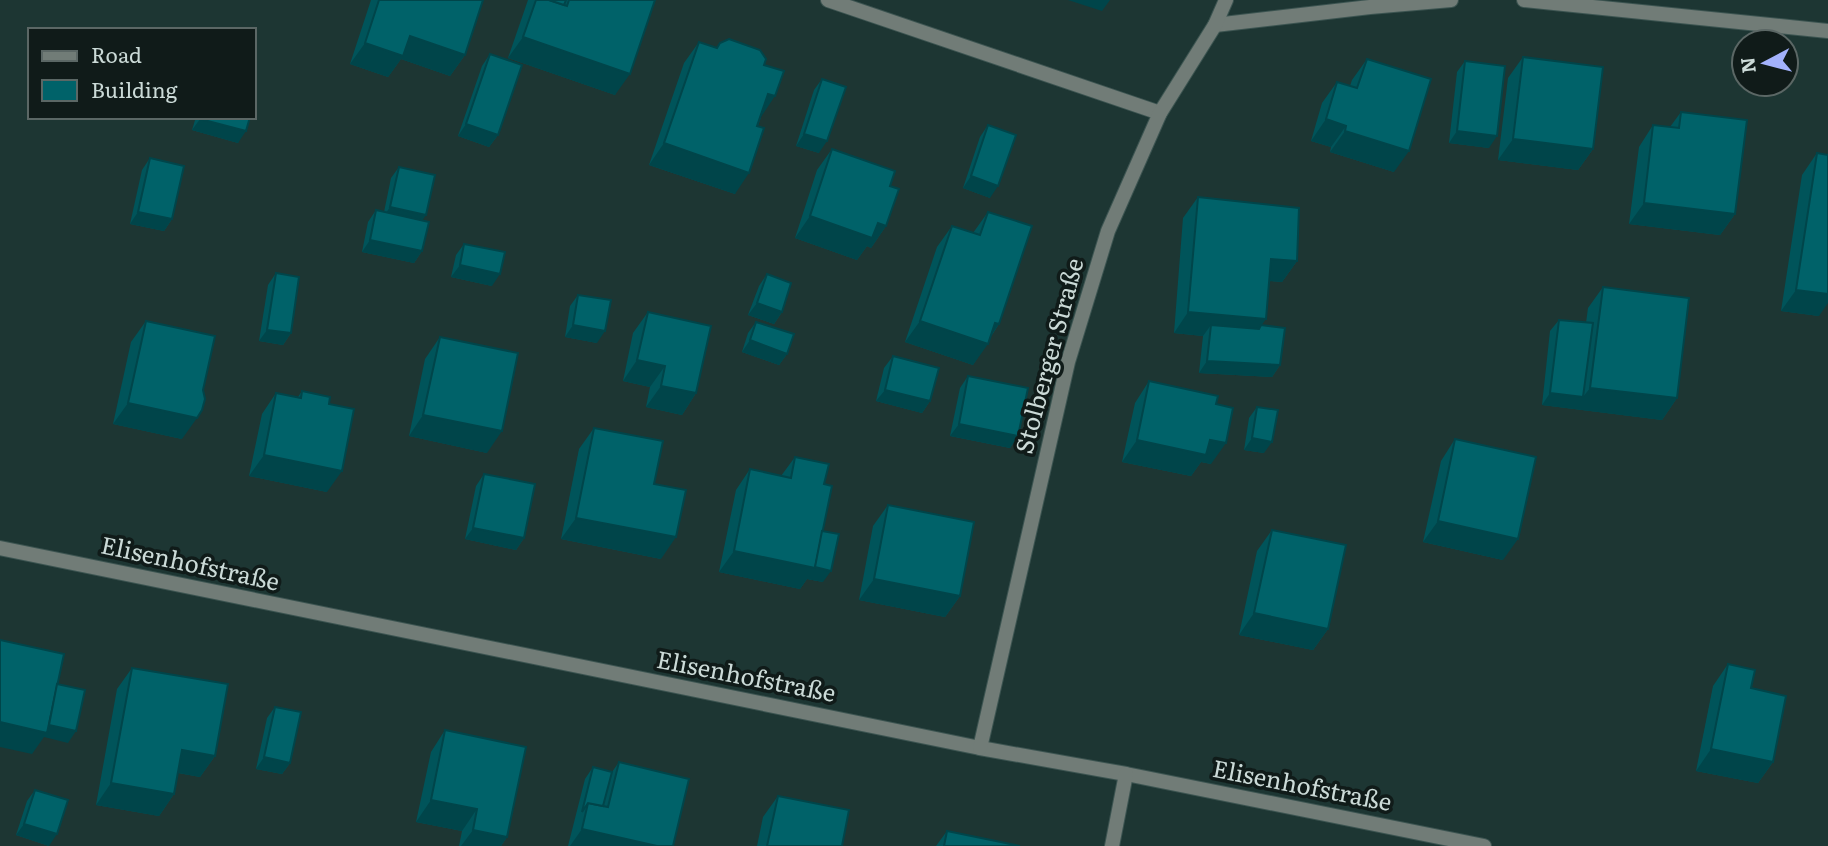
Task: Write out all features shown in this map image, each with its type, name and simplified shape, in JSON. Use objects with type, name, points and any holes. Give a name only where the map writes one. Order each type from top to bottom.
[{"type":"street","points":[[828,0],[1160,113]]},
{"type":"street","name":"Stolberger Straße","points":[[980,748],[1068,362],[1108,231],[1160,113],[1215,25],[1226,0]]},
{"type":"street","points":[[1215,25],[1451,0]]},
{"type":"street","points":[[1524,0],[1828,31]]},
{"type":"street","name":"Elisenhofstraße","points":[[0,548],[980,748],[1126,774],[1484,846]]},
{"type":"street","points":[[1112,846],[1126,774]]},
{"type":"building","points":[[379,0],[483,0],[465,55],[410,36],[403,56],[365,43]]},
{"type":"building","points":[[536,0],[549,0],[567,6],[569,0],[655,0],[630,74],[523,37]]},
{"type":"building","points":[[549,0],[566,0],[564,5]]},
{"type":"building","points":[[729,39],[760,50],[766,59],[764,65],[784,71],[775,96],[768,94],[757,126],[764,128],[749,173],[664,143],[699,42],[717,48],[720,43]]},
{"type":"building","points":[[490,54],[522,65],[498,135],[466,124]]},
{"type":"building","points":[[1523,57],[1603,67],[1593,149],[1513,139]]},
{"type":"building","points":[[1367,59],[1431,79],[1409,151],[1345,131],[1346,126],[1326,119],[1337,82],[1357,88]]},
{"type":"building","points":[[1465,61],[1505,66],[1497,136],[1457,131]]},
{"type":"building","points":[[822,79],[846,87],[827,141],[804,134]]},
{"type":"building","points":[[1681,112],[1747,120],[1735,214],[1644,203],[1653,125],[1679,128]]},
{"type":"building","points":[[200,119],[249,119],[246,131]]},
{"type":"building","points":[[988,125],[1016,135],[998,186],[971,176]]},
{"type":"building","points":[[832,149],[895,171],[890,186],[899,189],[886,226],[878,223],[872,238],[810,216]]},
{"type":"building","points":[[1817,153],[1828,155],[1828,294],[1796,290]]},
{"type":"building","points":[[150,158],[184,166],[172,219],[138,212]]},
{"type":"building","points":[[399,167],[435,175],[426,215],[390,207]]},
{"type":"building","points":[[1198,197],[1299,208],[1297,261],[1271,259],[1266,319],[1188,312]]},
{"type":"building","points":[[376,210],[429,222],[422,251],[370,240]]},
{"type":"building","points":[[988,212],[1032,226],[999,324],[995,323],[988,344],[920,321],[952,226],[980,235]]},
{"type":"building","points":[[464,244],[505,252],[500,274],[460,265]]},
{"type":"building","points":[[276,273],[299,277],[291,333],[267,330]]},
{"type":"building","points":[[767,274],[791,283],[782,312],[757,303]]},
{"type":"building","points":[[1603,287],[1689,298],[1677,398],[1590,388]]},
{"type":"building","points":[[578,295],[611,300],[605,331],[573,325]]},
{"type":"building","points":[[648,312],[711,326],[696,393],[661,386],[665,366],[637,360]]},
{"type":"building","points":[[1559,320],[1593,323],[1583,397],[1550,393]]},
{"type":"building","points":[[146,321],[215,336],[203,390],[205,399],[197,418],[128,403]]},
{"type":"building","points":[[756,322],[794,334],[787,354],[750,340]]},
{"type":"building","points":[[1211,325],[1285,328],[1280,365],[1207,361]]},
{"type":"building","points":[[440,337],[518,353],[502,431],[423,415]]},
{"type":"building","points":[[893,356],[939,368],[930,401],[885,390]]},
{"type":"building","points":[[968,376],[1028,388],[1018,436],[959,424]]},
{"type":"building","points":[[1149,381],[1218,396],[1216,404],[1233,408],[1226,443],[1210,440],[1206,455],[1137,440]]},
{"type":"building","points":[[302,391],[330,397],[329,404],[354,409],[342,471],[264,455],[276,393],[301,398]]},
{"type":"building","points":[[1257,407],[1278,410],[1272,442],[1252,438]]},
{"type":"building","points":[[594,428],[663,441],[654,484],[686,490],[676,537],[576,518]]},
{"type":"building","points":[[1455,439],[1536,457],[1518,539],[1438,521]]},
{"type":"building","points":[[795,457],[829,464],[824,484],[832,486],[815,568],[734,551],[750,469],[791,478]]},
{"type":"building","points":[[484,474],[535,484],[524,538],[473,528]]},
{"type":"building","points":[[888,505],[974,522],[960,596],[874,579]]},
{"type":"building","points":[[1272,530],[1346,545],[1328,629],[1254,613]]},
{"type":"building","points":[[822,531],[839,534],[831,571],[815,567]]},
{"type":"building","points":[[0,640],[64,654],[47,733],[0,722]]},
{"type":"building","points":[[1728,664],[1755,670],[1751,688],[1786,696],[1773,762],[1711,749]]},
{"type":"building","points":[[132,668],[228,684],[215,756],[182,750],[174,794],[111,783]]},
{"type":"building","points":[[57,684],[85,690],[76,731],[49,725]]},
{"type":"building","points":[[275,707],[301,712],[290,763],[264,757]]},
{"type":"building","points":[[445,730],[526,747],[507,837],[473,830],[477,809],[431,800]]},
{"type":"building","points":[[619,762],[689,779],[673,846],[657,846],[582,829],[588,803],[608,807]]},
{"type":"building","points":[[593,767],[612,772],[603,806],[588,803],[582,812]]},
{"type":"building","points":[[35,790],[68,800],[57,834],[24,824]]},
{"type":"building","points":[[778,796],[849,810],[842,846],[767,846]]},
{"type":"building","points":[[947,831],[1020,846],[944,846]]}]
